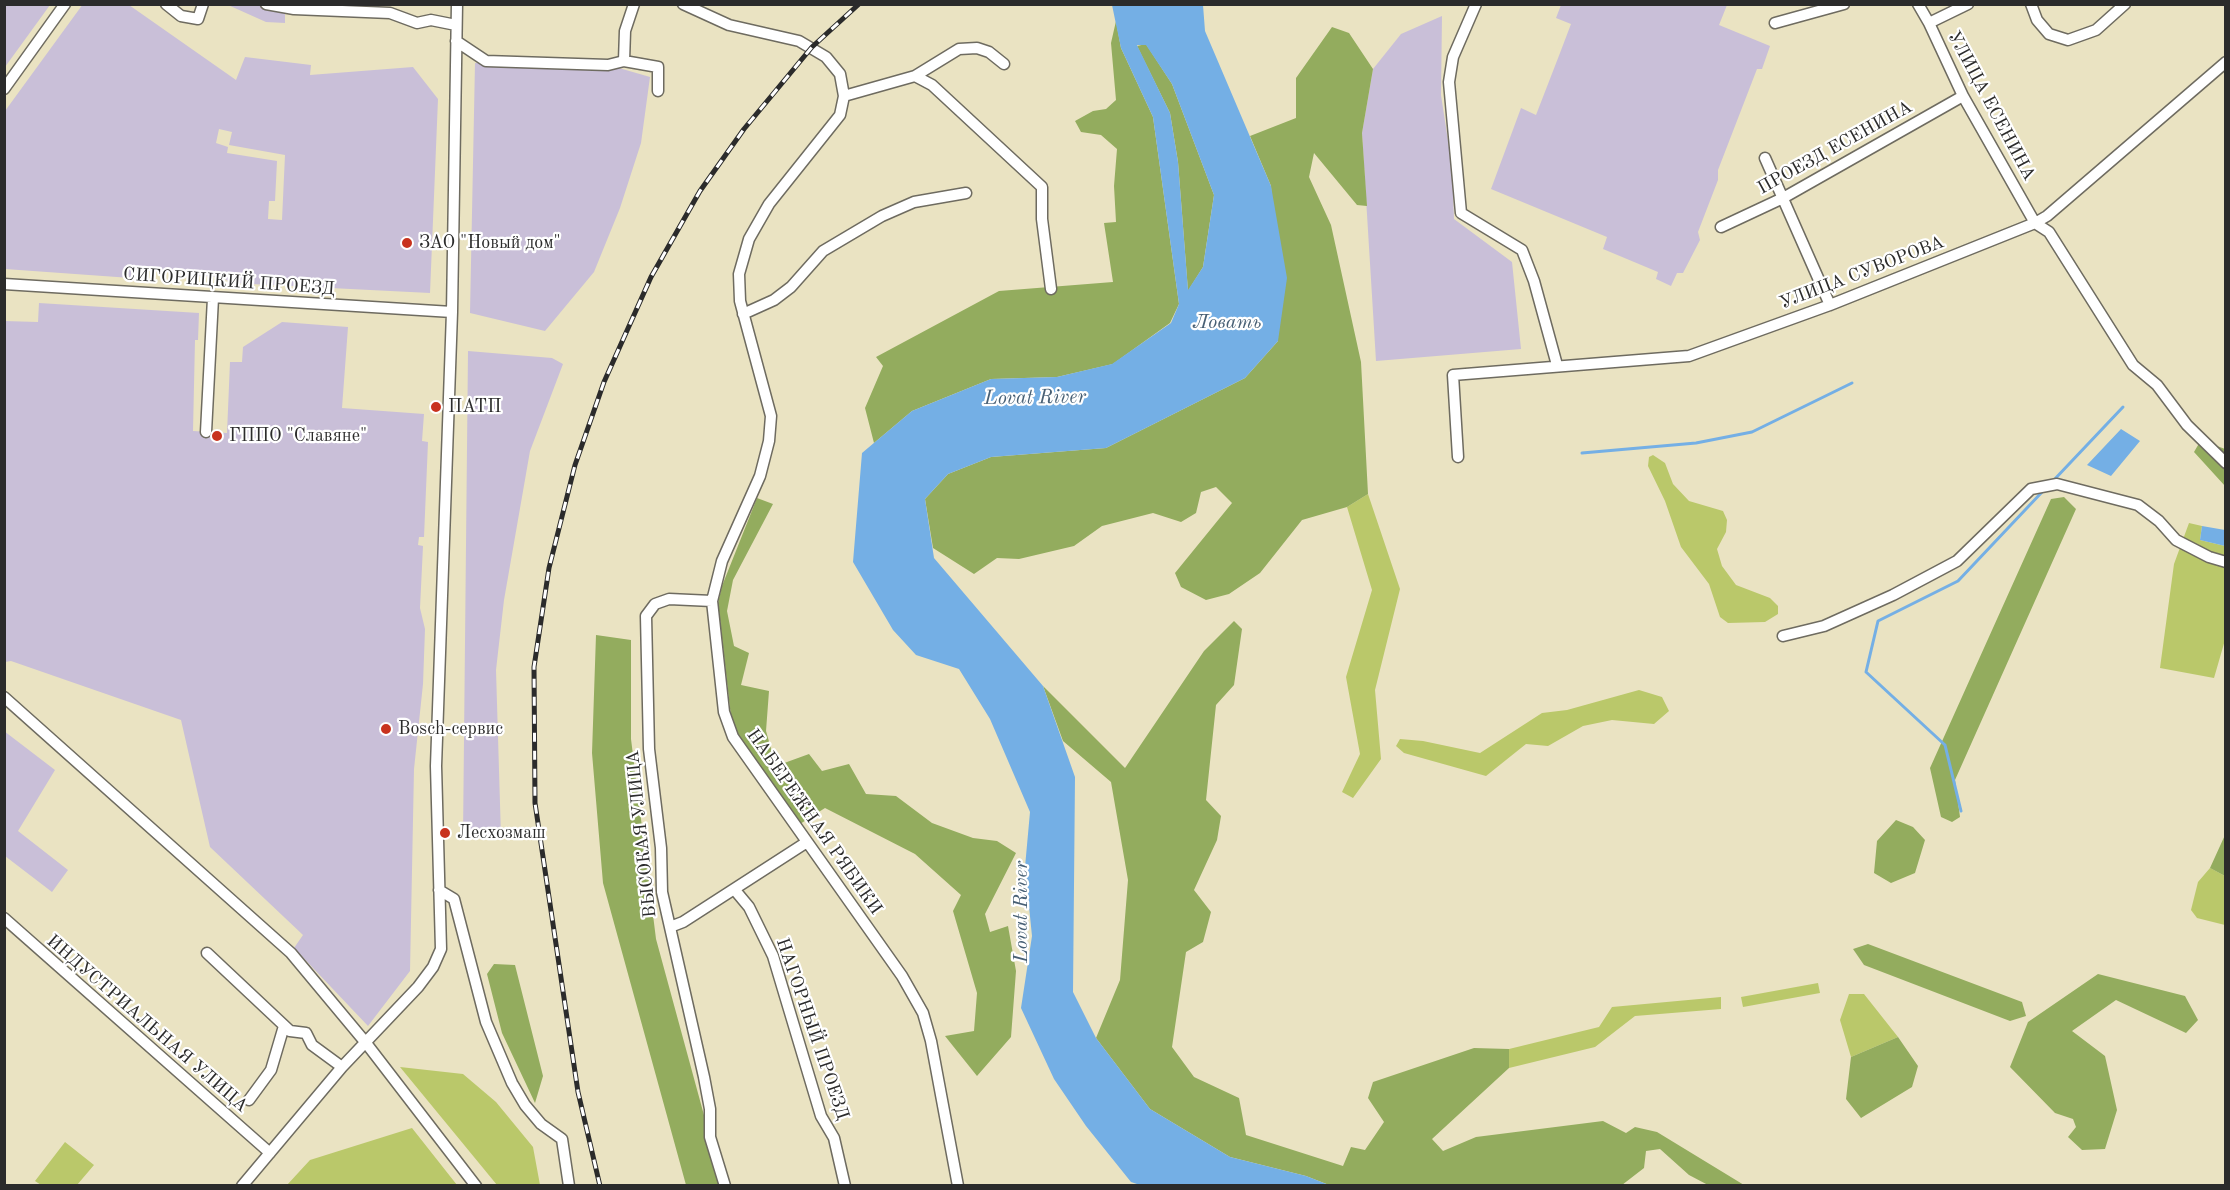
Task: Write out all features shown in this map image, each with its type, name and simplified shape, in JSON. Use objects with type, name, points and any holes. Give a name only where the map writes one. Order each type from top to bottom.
[{"type":"street","points":[[4,89],[65,4]]},
{"type":"street","points":[[166,4],[181,16],[198,19],[203,4]]},
{"type":"street","points":[[266,4],[294,9],[390,13],[417,23],[431,20],[456,25]]},
{"type":"street","points":[[242,1185],[342,1067],[433,967],[441,949],[436,766],[452,312],[457,4]]},
{"type":"street","points":[[624,61],[625,31],[634,4]]},
{"type":"street","points":[[683,4],[729,25],[799,41],[815,49],[840,74],[844,96],[915,76],[959,49],[977,48],[989,52],[1004,64]]},
{"type":"street","points":[[1476,4],[1453,57],[1449,82],[1461,213],[1522,250],[1534,281],[1557,365]]},
{"type":"street","points":[[1774,23],[1844,4]]},
{"type":"street","name":"УЛИЦА ЕСЕНИНА","points":[[1918,4],[1962,96],[2035,223],[2049,232],[2133,365],[2157,385],[2187,425],[2226,463]]},
{"type":"street","points":[[1929,23],[1968,4]]},
{"type":"street","points":[[2031,4],[2037,20],[2049,34],[2068,40],[2096,30],[2125,4]]},
{"type":"street","points":[[456,41],[486,61],[608,65],[624,61],[658,67],[658,91]]},
{"type":"street","name":"УЛИЦА СУВОРОВА","points":[[1458,457],[1453,375],[1689,356],[1830,305],[2035,223],[2047,216],[2226,62]]},
{"type":"street","points":[[915,76],[932,85],[1042,187],[1042,219],[1051,289]]},
{"type":"street","name":"НАБЕРЕЖНАЯ РЯБИКИ","points":[[844,96],[840,115],[769,204],[749,239],[739,274],[740,301],[771,417],[769,441],[759,476],[722,561],[712,601],[728,725],[733,737],[902,976],[922,1013],[931,1041],[958,1185]]},
{"type":"street","name":"ПРОЕЗД ЕСЕНИНА","points":[[1721,227],[1783,198],[1962,96]]},
{"type":"street","points":[[1765,158],[1830,305]]},
{"type":"street","points":[[743,314],[774,300],[790,287],[823,251],[882,216],[914,202],[966,194]]},
{"type":"street","name":"СИГОРИЦКИЙ ПРОЕЗД","points":[[4,284],[452,312]]},
{"type":"street","points":[[206,432],[213,298]]},
{"type":"street","points":[[1783,636],[1824,626],[1893,595],[1957,561],[2031,489],[2057,484],[2138,505],[2159,521],[2176,540],[2209,557],[2226,562]]},
{"type":"street","name":"ВЫСОКАЯ УЛИЦА","points":[[712,601],[669,599],[655,604],[646,616],[649,749],[661,848],[662,892],[704,1077],[710,1109],[710,1137],[725,1185]]},
{"type":"street","points":[[4,697],[291,952],[366,1043],[476,1185]]},
{"type":"street","points":[[670,927],[683,922],[807,842]]},
{"type":"street","name":"НАГОРНЫЙ ПРОЕЗД","points":[[734,889],[749,907],[773,956],[821,1116],[834,1138],[845,1185]]},
{"type":"street","points":[[439,890],[454,900],[486,1022],[512,1083],[525,1105],[561,1140],[569,1185]]},
{"type":"street","name":"ИНДУСТРИАЛЬНАЯ УЛИЦА","points":[[4,918],[270,1153]]},
{"type":"street","points":[[207,953],[284,1026],[290,1031],[306,1033],[312,1045],[342,1067]]},
{"type":"street","points":[[249,1100],[271,1070],[284,1026]]},
{"type":"shaded area","points":[[83,4],[129,5],[236,80],[245,57],[311,65],[310,75],[413,67],[438,99],[430,293],[231,283],[222,277],[183,275],[183,271],[132,268],[131,278],[5,269],[5,111]],"holes":[[[219,129],[232,132],[229,145],[285,155],[282,220],[268,219],[269,201],[275,201],[277,161],[227,153],[228,147],[216,143]]]},
{"type":"shaded area","points":[[5,5],[50,5],[5,67]]},
{"type":"shaded area","points":[[228,5],[285,5],[285,23],[266,22]]},
{"type":"shaded area","points":[[1561,5],[1727,5],[1719,25],[1770,46],[1762,69],[1757,69],[1718,170],[1718,180],[1698,232],[1700,240],[1683,273],[1677,273],[1671,286],[1656,279],[1658,272],[1603,249],[1607,237],[1491,189],[1521,108],[1536,115],[1560,53],[1571,24],[1556,18]]},
{"type":"shaded area","points":[[1442,16],[1441,95],[1452,167],[1454,219],[1512,262],[1521,349],[1376,361],[1362,133],[1373,69],[1401,34]]},
{"type":"shaded area","points":[[475,63],[619,68],[650,77],[641,143],[620,208],[594,272],[545,331],[470,313]]},
{"type":"shaded area","points":[[39,303],[199,313],[198,340],[195,340],[193,431],[227,433],[230,362],[242,362],[243,347],[282,322],[348,327],[342,408],[424,414],[422,441],[428,442],[424,537],[419,537],[418,545],[423,546],[420,608],[425,629],[423,684],[414,769],[410,971],[368,1026],[294,948],[303,935],[210,847],[181,720],[11,661],[5,662],[4,321],[38,322]]},
{"type":"shaded area","points":[[468,351],[552,358],[563,364],[530,451],[504,600],[496,670],[501,837],[463,836]]},
{"type":"shaded area","points":[[4,731],[55,770],[18,831],[68,870],[52,892],[5,856]]},
{"type":"green space","points":[[1116,21],[1121,48],[1153,117],[1179,304],[1170,323],[1113,364],[1057,377],[991,379],[912,411],[874,443],[865,408],[883,366],[876,357],[999,291],[1113,282],[1104,223],[1116,222],[1114,186],[1117,149],[1101,135],[1081,132],[1075,121],[1093,111],[1106,109],[1116,100],[1111,43]]},
{"type":"green space","points":[[1332,27],[1349,33],[1373,69],[1362,133],[1367,206],[1357,205],[1314,153],[1309,177],[1331,225],[1361,362],[1368,494],[1347,507],[1302,520],[1260,573],[1229,594],[1206,600],[1181,587],[1175,573],[1232,503],[1216,487],[1201,492],[1196,513],[1181,522],[1153,513],[1102,526],[1074,546],[1019,559],[997,558],[974,574],[933,548],[925,499],[948,474],[991,457],[1106,448],[1245,378],[1278,341],[1271,186],[1250,136],[1296,118],[1296,78]]},
{"type":"green space","points":[[1146,44],[1172,84],[1214,195],[1203,267],[1188,291],[1178,162],[1170,113],[1137,46]]},
{"type":"green space","points":[[2201,440],[2225,449],[2225,486],[2194,452]]},
{"type":"green space","points":[[1653,455],[1665,463],[1673,484],[1689,501],[1723,511],[1727,520],[1726,532],[1717,549],[1722,566],[1736,585],[1770,598],[1778,606],[1778,614],[1765,622],[1728,623],[1720,617],[1709,584],[1681,547],[1665,501],[1648,466],[1649,457]]},
{"type":"green space","points":[[1368,494],[1400,589],[1375,690],[1381,759],[1353,798],[1342,792],[1360,754],[1346,677],[1372,590],[1347,507]]},
{"type":"green space","points":[[2064,497],[2076,509],[1955,780],[1960,817],[1952,822],[1941,817],[1930,768],[2051,499]]},
{"type":"green space","points":[[757,498],[773,504],[733,580],[727,611],[734,646],[749,653],[741,685],[769,691],[766,731],[776,766],[809,754],[822,771],[849,764],[866,794],[896,796],[932,823],[973,838],[997,841],[1016,853],[985,914],[990,932],[1008,926],[1016,971],[1011,1037],[977,1076],[945,1036],[974,1031],[977,993],[953,911],[961,895],[915,854],[825,808],[800,824],[738,737],[731,717],[718,603],[722,586]]},
{"type":"green space","points":[[2189,523],[2202,526],[2200,540],[2225,546],[2225,640],[2214,678],[2160,668],[2174,564]]},
{"type":"green space","points":[[1234,621],[1242,629],[1234,685],[1216,705],[1206,800],[1221,816],[1217,840],[1194,890],[1211,912],[1203,942],[1186,952],[1172,1047],[1194,1077],[1239,1098],[1246,1135],[1343,1166],[1351,1147],[1365,1150],[1384,1122],[1368,1098],[1373,1082],[1474,1048],[1509,1049],[1509,1068],[1432,1139],[1443,1151],[1476,1137],[1603,1121],[1626,1133],[1635,1127],[1657,1132],[1744,1185],[1708,1185],[1689,1175],[1660,1149],[1646,1151],[1644,1168],[1622,1185],[1329,1185],[1306,1176],[1230,1157],[1150,1109],[1096,1038],[1120,980],[1128,880],[1111,782],[1063,741],[1043,686],[1125,768],[1204,651]]},
{"type":"green space","points":[[596,635],[631,640],[631,739],[656,939],[723,1185],[686,1185],[603,883],[592,753]]},
{"type":"green space","points":[[1639,690],[1662,697],[1669,711],[1654,724],[1612,720],[1583,726],[1548,746],[1526,744],[1486,776],[1404,753],[1396,746],[1400,739],[1423,741],[1480,753],[1542,713],[1567,710]]},
{"type":"green space","points":[[1896,820],[1913,827],[1925,840],[1915,873],[1891,883],[1874,873],[1877,841]]},
{"type":"green space","points":[[2225,835],[2225,876],[2210,868]]},
{"type":"green space","points":[[2210,868],[2225,876],[2225,925],[2197,918],[2191,910],[2198,882]]},
{"type":"green space","points":[[1868,944],[2022,1002],[2026,1016],[2010,1021],[1864,965],[1853,949]]},
{"type":"green space","points":[[494,964],[515,965],[543,1076],[535,1103],[502,1033],[487,974]]},
{"type":"green space","points":[[2098,974],[2185,996],[2198,1020],[2186,1033],[2116,1000],[2072,1031],[2105,1056],[2117,1110],[2105,1149],[2082,1150],[2068,1137],[2076,1127],[2073,1119],[2055,1113],[2010,1067],[2028,1022]]},
{"type":"green space","points":[[1818,983],[1820,993],[1743,1007],[1741,997]]},
{"type":"green space","points":[[1849,994],[1864,994],[1898,1037],[1851,1057],[1840,1020]]},
{"type":"green space","points":[[1721,997],[1721,1009],[1635,1016],[1595,1047],[1509,1068],[1509,1049],[1599,1027],[1612,1007]]},
{"type":"green space","points":[[1898,1037],[1918,1066],[1912,1087],[1861,1118],[1846,1099],[1851,1057]]},
{"type":"green space","points":[[400,1067],[463,1074],[496,1102],[533,1147],[540,1185],[497,1185]]},
{"type":"green space","points":[[412,1128],[457,1185],[287,1185],[310,1160]]},
{"type":"green space","points":[[65,1142],[94,1165],[77,1185],[41,1185],[35,1181]]},
{"type":"water","name":"Ловать","points":[[1112,5],[1203,5],[1205,31],[1271,186],[1287,278],[1278,341],[1245,378],[1106,448],[991,457],[948,474],[925,499],[934,558],[1043,686],[1075,777],[1073,992],[1096,1038],[1150,1109],[1230,1157],[1306,1176],[1329,1185],[1140,1185],[1131,1182],[1086,1126],[1054,1079],[1021,1008],[1032,936],[1025,867],[1030,812],[990,719],[959,669],[916,655],[893,630],[853,562],[862,453],[912,411],[991,379],[1057,377],[1112,364],[1171,323],[1179,304],[1153,117],[1121,48]],"holes":[[[1137,45],[1146,45],[1172,84],[1214,195],[1203,267],[1188,290],[1178,162],[1170,113]]]},
{"type":"water","points":[[2121,429],[2140,441],[2111,476],[2087,465]]},
{"type":"water","points":[[2202,526],[2225,530],[2225,546],[2200,540]]},
{"type":"waterway","points":[[1582,453],[1696,443],[1752,432],[1852,383]]},
{"type":"waterway","points":[[2052,482],[2123,407]]},
{"type":"waterway","points":[[1961,811],[1945,745],[1866,672],[1878,621],[1958,581],[2043,491]]},
{"type":"railway","points":[[600,1186],[578,1092],[535,803],[534,667],[549,568],[575,465],[604,382],[651,277],[700,191],[744,129],[812,47],[859,4]]},
{"type":"place","name":"ЗАО \"Новый дом\"","points":[[407,243]]},
{"type":"place","name":"ПАТП","points":[[436,407]]},
{"type":"place","name":"ГППО \"Славяне\"","points":[[217,436]]},
{"type":"place","name":"Bosch-сервис","points":[[386,729]]},
{"type":"place","name":"Лесхозмаш","points":[[445,833]]},
{"type":"water label","name":"Lovat River","points":[[1035,398]]},
{"type":"water label","name":"Lovat River","points":[[1022,912]]}]
